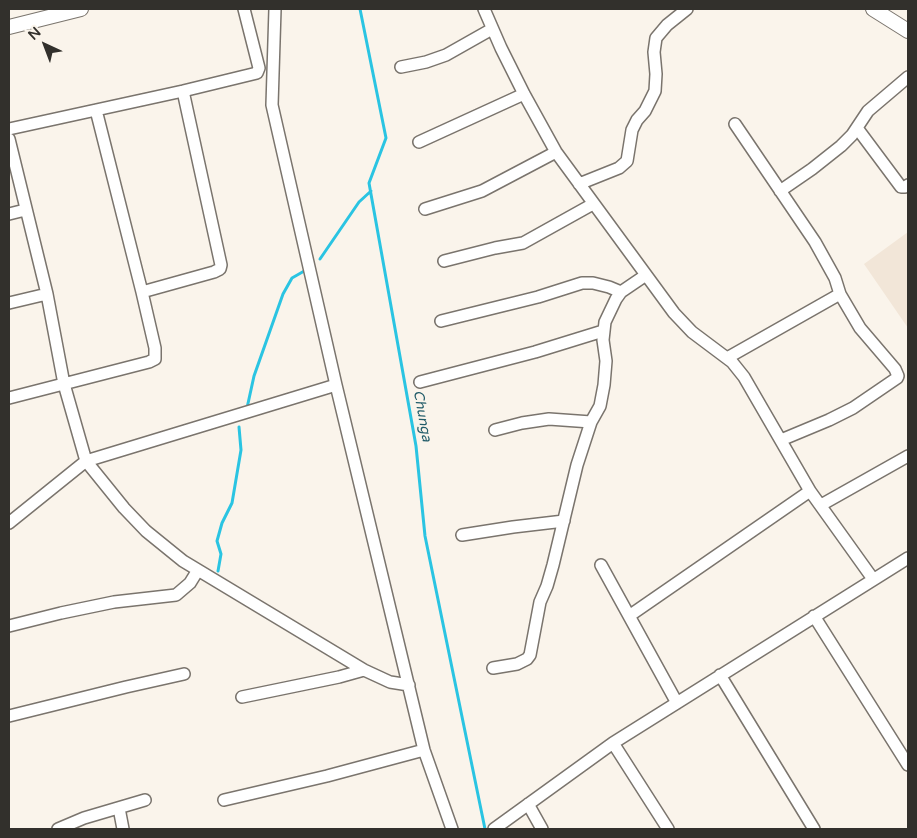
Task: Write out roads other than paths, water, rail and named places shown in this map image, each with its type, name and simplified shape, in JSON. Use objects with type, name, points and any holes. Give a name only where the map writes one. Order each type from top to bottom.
[{"type":"street","points":[[9,27],[81,9]]},
{"type":"street","points":[[9,129],[183,91],[258,71],[259,68],[244,9]]},
{"type":"street","points":[[275,9],[272,105],[336,386],[424,750],[452,829]]},
{"type":"street","points":[[484,9],[524,94],[556,152],[630,251],[674,314],[692,332],[727,358],[744,377],[810,491],[873,579]]},
{"type":"street","points":[[579,184],[619,168],[627,161],[634,124],[646,111],[655,91],[654,52],[656,38],[661,31],[687,9]]},
{"type":"street","points":[[873,9],[908,31]]},
{"type":"street","points":[[402,67],[446,55],[492,29]]},
{"type":"street","points":[[780,191],[819,163],[852,135],[868,111],[908,77]]},
{"type":"street","points":[[142,292],[214,272],[220,269],[221,265],[183,91]]},
{"type":"street","points":[[419,142],[524,94]]},
{"type":"street","points":[[9,398],[149,362],[154,359],[154,348],[142,292],[96,110]]},
{"type":"street","points":[[735,124],[815,242],[835,278],[840,294],[860,328],[895,369],[898,376],[853,408],[781,440]]},
{"type":"street","points":[[857,128],[901,186],[908,185]]},
{"type":"street","points":[[9,139],[47,294],[64,384],[86,462],[124,508],[166,548],[198,570],[364,670],[390,682],[409,685]]},
{"type":"street","points":[[425,209],[482,191],[556,152]]},
{"type":"street","points":[[444,261],[523,243],[593,204]]},
{"type":"street","points":[[9,214],[25,210]]},
{"type":"street","points":[[493,668],[517,664],[527,659],[530,655],[540,602],[552,572],[576,465],[591,422],[600,406],[606,361],[603,331],[605,322],[621,292],[646,275]]},
{"type":"street","points":[[441,321],[582,283],[593,283],[621,292]]},
{"type":"street","points":[[9,303],[47,294]]},
{"type":"street","points":[[727,358],[840,294]]},
{"type":"street","points":[[420,382],[535,352],[603,331]]},
{"type":"street","points":[[9,523],[86,462],[336,386]]},
{"type":"street","points":[[495,430],[522,423],[549,420],[591,422]]},
{"type":"street","points":[[821,505],[908,456]]},
{"type":"street","points":[[629,616],[810,491]]},
{"type":"street","points":[[462,535],[564,521]]},
{"type":"street","points":[[494,829],[613,743],[908,558]]},
{"type":"street","points":[[601,565],[677,702]]},
{"type":"street","points":[[9,626],[114,602],[176,595],[190,583],[198,570]]},
{"type":"street","points":[[814,616],[908,766]]},
{"type":"street","points":[[242,697],[364,670]]},
{"type":"street","points":[[9,716],[184,674]]},
{"type":"street","points":[[720,676],[814,829]]},
{"type":"street","points":[[613,743],[668,829]]},
{"type":"street","points":[[224,800],[424,750]]},
{"type":"street","points":[[58,829],[84,818],[146,800]]},
{"type":"street","points":[[528,804],[542,829]]},
{"type":"street","points":[[119,808],[123,829]]},
{"type":"waterway","name":"Chunga","points":[[360,9],[386,138],[369,183],[416,446],[425,536],[485,829]]},
{"type":"waterway","points":[[320,259],[359,202],[371,191]]},
{"type":"waterway","points":[[247,408],[254,376],[283,294],[292,278],[306,270]]},
{"type":"waterway","points":[[218,571],[221,554],[217,541],[222,523],[232,503],[241,450],[239,427]]}]
